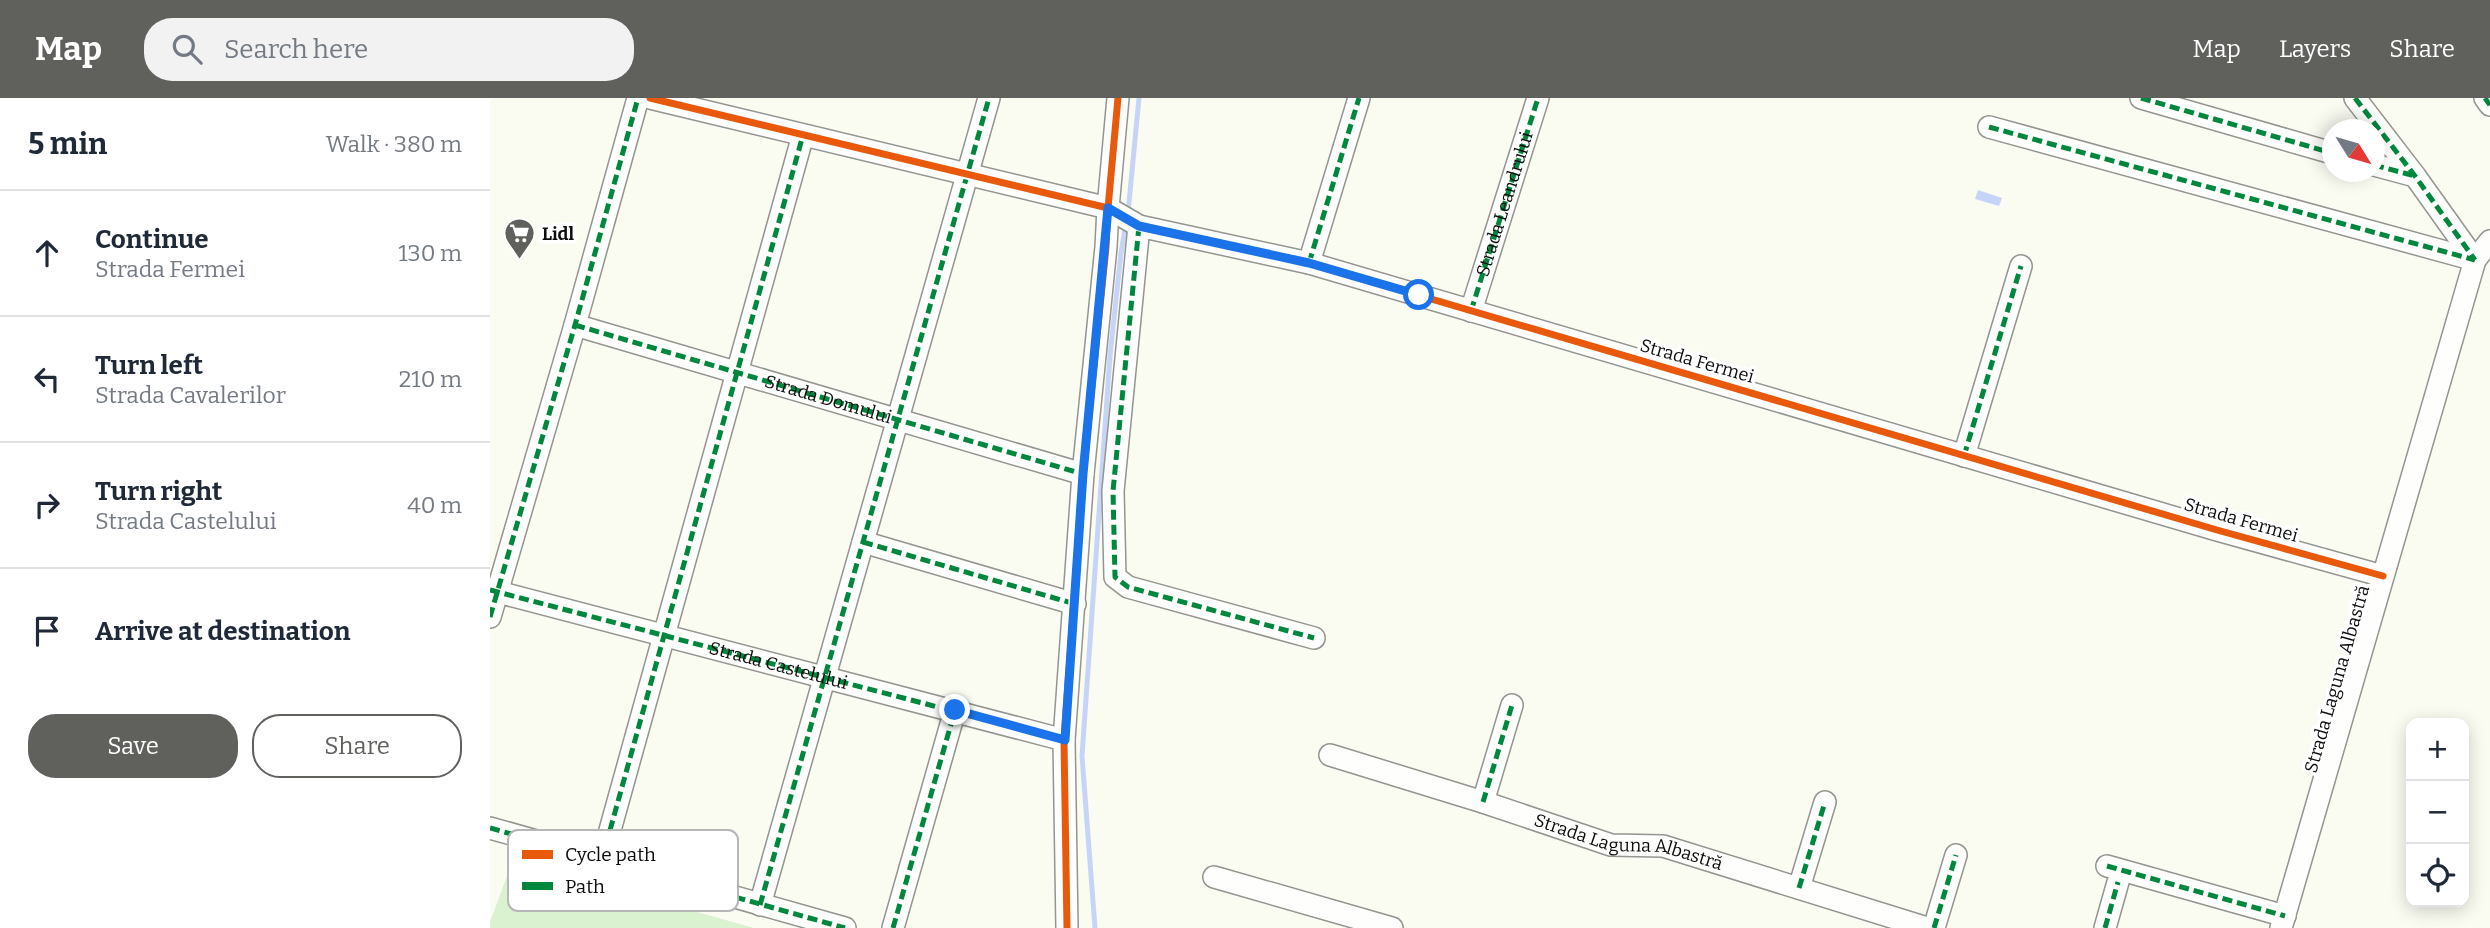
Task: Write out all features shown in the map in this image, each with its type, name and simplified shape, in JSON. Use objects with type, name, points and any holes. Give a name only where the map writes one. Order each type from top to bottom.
[{"type":"street","points":[[490,617],[494,591],[575,325],[638,98]]},
{"type":"street","name":"Strada Fermei","points":[[650,98],[1114,212],[1139,226],[1309,263],[2383,576]]},
{"type":"street","points":[[760,905],[989,98]]},
{"type":"street","points":[[1068,928],[1065,740],[1083,474],[1105,260],[1114,212],[1118,98]]},
{"type":"street","points":[[1309,263],[1359,98]]},
{"type":"street","name":"Strada Leandrului","points":[[1471,311],[1538,98]]},
{"type":"street","points":[[2141,98],[2322,150]]},
{"type":"street","points":[[2355,98],[2416,176],[2474,260]]},
{"type":"street","points":[[2485,98],[2490,105]]},
{"type":"street","points":[[1989,127],[2474,260]]},
{"type":"street","points":[[609,830],[803,135]]},
{"type":"street","points":[[2385,167],[2416,176]]},
{"type":"street","points":[[1139,226],[1113,491],[1115,577],[1128,587],[1314,638]]},
{"type":"street","name":"Strada Laguna Albastră","points":[[2283,922],[2474,260],[2490,241]]},
{"type":"street","points":[[1964,456],[2021,266]]},
{"type":"street","name":"Strada Domului","points":[[575,325],[1083,474]]},
{"type":"street","points":[[863,542],[1075,604]]},
{"type":"street","name":"Strada Castelului","points":[[494,591],[1065,740]]},
{"type":"street","points":[[1483,802],[1512,705]]},
{"type":"street","points":[[893,928],[955,710]]},
{"type":"street","name":"Strada Laguna Albastră","points":[[1330,755],[1611,845],[1663,846],[1927,928]]},
{"type":"street","points":[[1799,888],[1825,802]]},
{"type":"street","points":[[490,828],[508,833]]},
{"type":"street","points":[[1934,928],[1956,855]]},
{"type":"street","points":[[2105,928],[2112,874],[2283,922]]},
{"type":"street","points":[[1214,877],[1392,928]]},
{"type":"street","points":[[738,899],[845,928]]},
{"type":"green space","points":[[508,873],[508,911],[694,911],[754,928],[490,928]]},
{"type":"water","points":[[1978,190],[2002,198],[1999,206],[1975,199]]},
{"type":"waterway","points":[[1128,213],[1139,98]]},
{"type":"waterway","points":[[1095,928],[1082,756],[1110,356],[1126,223]]},
{"type":"marked path","points":[[490,617],[638,98]]},
{"type":"marked path","points":[[760,905],[989,98]]},
{"type":"marked path","points":[[1309,263],[1359,98]]},
{"type":"marked path","points":[[1471,311],[1538,98]]},
{"type":"marked path","points":[[2141,98],[2322,150]]},
{"type":"marked path","points":[[2355,98],[2475,260]]},
{"type":"marked path","points":[[2485,98],[2490,105]]},
{"type":"marked path","points":[[1989,127],[2475,260]]},
{"type":"marked path","points":[[610,830],[803,135]]},
{"type":"marked path","points":[[2385,168],[2415,176]]},
{"type":"marked path","points":[[1139,226],[1113,491],[1115,577],[1128,587],[1314,638]]},
{"type":"marked path","points":[[1964,456],[2021,266]]},
{"type":"marked path","points":[[575,325],[1083,474]]},
{"type":"marked path","points":[[863,542],[1075,604]]},
{"type":"marked path","points":[[490,590],[1064,740]]},
{"type":"marked path","points":[[1483,802],[1512,705]]},
{"type":"marked path","points":[[893,928],[955,710]]},
{"type":"marked path","points":[[1799,888],[1825,802]]},
{"type":"marked path","points":[[490,828],[508,833]]},
{"type":"marked path","points":[[1934,928],[1956,855]]},
{"type":"marked path","points":[[2107,866],[2285,916]]},
{"type":"marked path","points":[[2105,928],[2118,882]]},
{"type":"marked path","points":[[738,898],[845,928]]},
{"type":"cycle path","points":[[650,98],[1108,208],[1083,474],[1064,740],[1067,928]]},
{"type":"cycle path","points":[[1118,98],[1108,208],[1139,226],[1309,263],[2217,530],[2383,576]]},
{"type":"place","name":"Lidl","points":[[519,261]]},
{"type":"route","points":[[955,710],[1065,740],[1083,474],[1108,208],[1139,226],[1309,263],[1419,295]]}]
